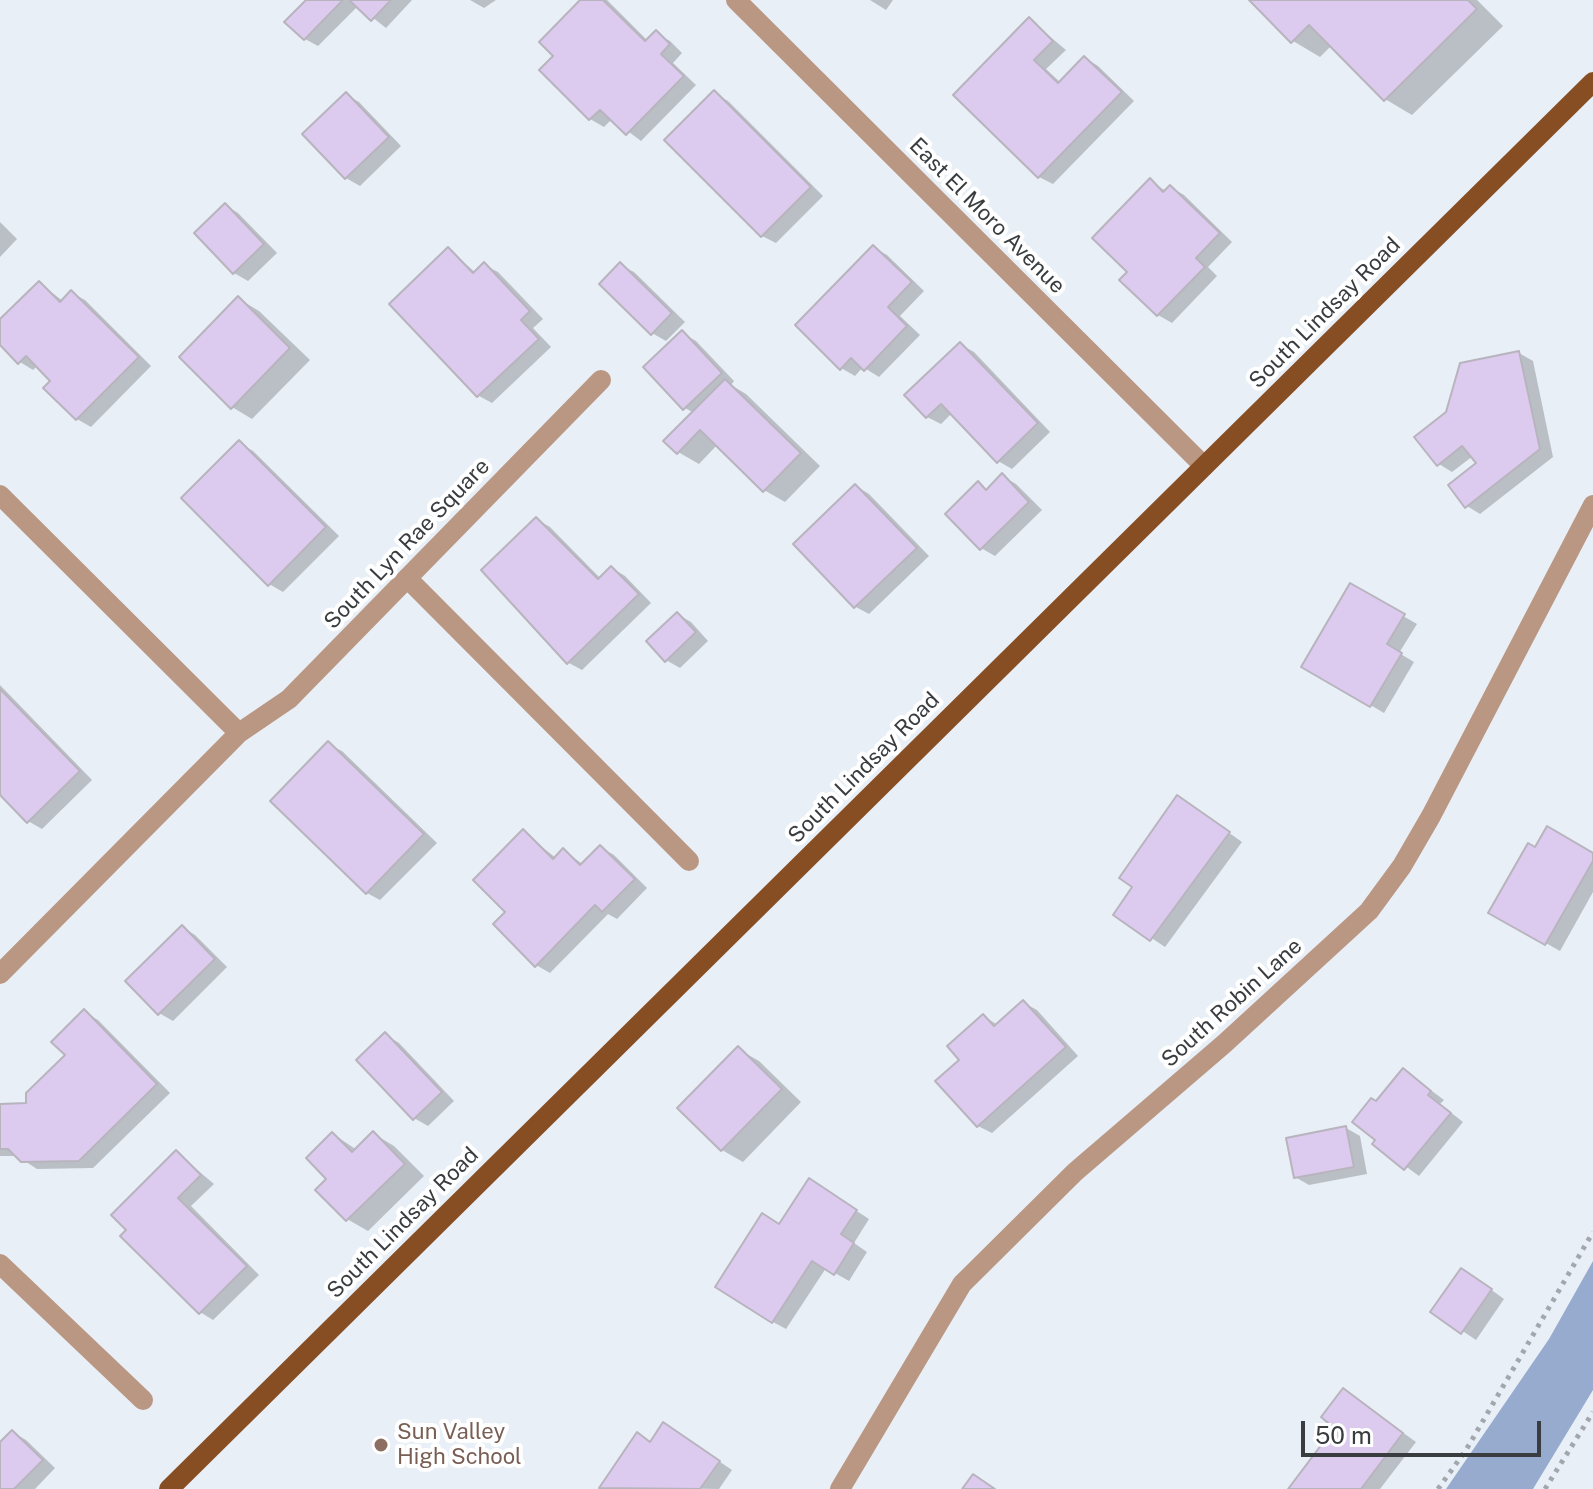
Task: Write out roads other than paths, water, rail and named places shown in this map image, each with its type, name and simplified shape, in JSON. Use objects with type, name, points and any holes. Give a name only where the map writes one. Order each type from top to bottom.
[{"type":"main road","name":"South Lindsay Road","points":[[169,1489],[1593,82]]},
{"type":"street","name":"East El Moro Avenue","points":[[736,0],[1204,466]]},
{"type":"street","name":"South Lyn Rae Square","points":[[0,974],[239,733],[289,699],[601,380]]},
{"type":"street","points":[[0,495],[239,733]]},
{"type":"street","name":"South Robin Lane","points":[[840,1489],[962,1284],[1075,1172],[1224,1044],[1369,911],[1402,866],[1431,816],[1593,505]]},
{"type":"street","points":[[407,578],[689,861]]},
{"type":"street","points":[[0,1264],[143,1400]]},
{"type":"water","points":[[1593,1261],[1593,1390],[1533,1489],[1446,1489],[1549,1339]]},
{"type":"place","name":"Sun Valley High School","points":[[381,1445]]}]
